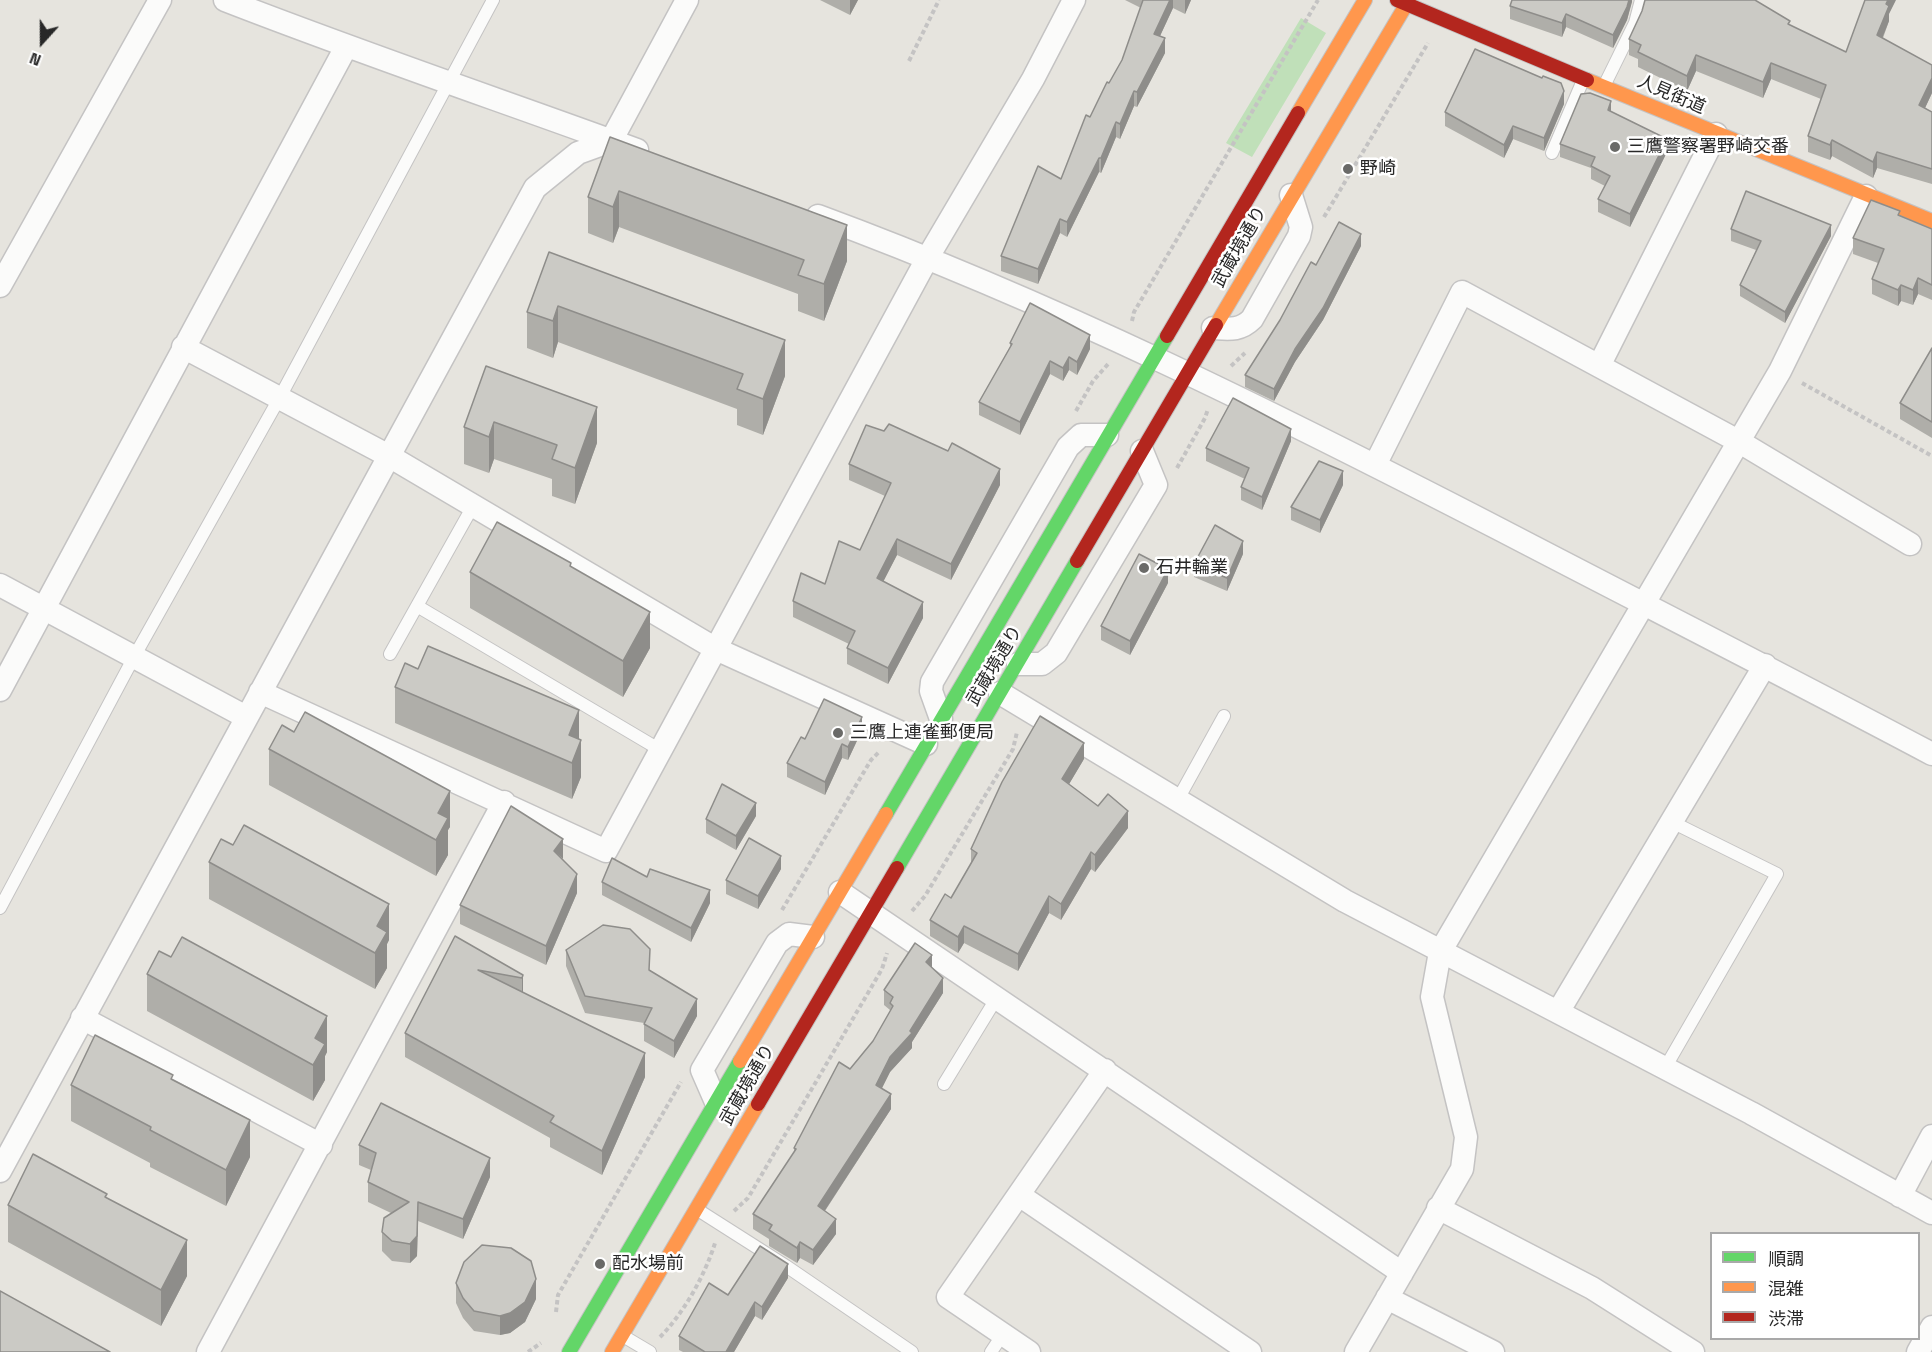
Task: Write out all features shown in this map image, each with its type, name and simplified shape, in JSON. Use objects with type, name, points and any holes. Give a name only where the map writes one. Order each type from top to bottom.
[{"type":"main road","name":"武蔵境通り","points":[[1107,435],[1365,0]]},
{"type":"main road","name":"武蔵境通り","points":[[1292,195],[1404,1]]},
{"type":"main road","name":"人見街道","points":[[1404,1],[1716,134],[1932,222]]},
{"type":"main road","points":[[1142,451],[1213,328]]},
{"type":"main road","name":"武蔵境通り","points":[[612,1352],[1018,664]]},
{"type":"main road","points":[[813,938],[941,719]]},
{"type":"main road","name":"武蔵境通り","points":[[569,1352],[716,1102]]},
{"type":"main road","points":[[648,1266],[675,1245]]},
{"type":"main road","points":[[602,1297],[603,1309],[607,1314]]},
{"type":"street","points":[[0,286],[160,0]]},
{"type":"street","points":[[225,0],[346,47],[554,118],[655,157]]},
{"type":"street","points":[[0,1171],[82,1018],[173,857],[246,717],[535,188],[578,153],[611,141],[687,0]]},
{"type":"street","points":[[260,692],[504,802],[606,851],[928,257],[1033,79],[1074,0]]},
{"type":"street","points":[[0,690],[346,47]]},
{"type":"street","points":[[554,118],[578,153]]},
{"type":"street","points":[[1600,364],[1716,134]]},
{"type":"street","points":[[1213,328],[1236,330],[1252,319],[1299,236],[1301,227],[1292,195]]},
{"type":"street","points":[[1356,1352],[1462,1169],[1466,1137],[1432,997],[1440,952],[1780,371],[1866,196]]},
{"type":"street","points":[[797,209],[928,257],[1188,372],[1765,665],[1932,754]]},
{"type":"street","points":[[1375,465],[1462,292],[1600,364],[1738,441],[1910,544]]},
{"type":"street","points":[[183,347],[389,456],[716,649],[926,744]]},
{"type":"street","points":[[941,719],[931,691],[932,682],[1068,447],[1081,435],[1107,435]]},
{"type":"street","points":[[1018,664],[1042,664],[1056,653],[1156,485],[1142,451]]},
{"type":"street","points":[[0,585],[246,717]]},
{"type":"street","points":[[1558,1012],[1765,665]]},
{"type":"street","points":[[1000,693],[1345,901],[1665,1068],[1932,1213]]},
{"type":"street","points":[[208,1352],[504,802]]},
{"type":"street","points":[[840,892],[869,914],[1105,1070],[1402,1273]]},
{"type":"street","points":[[716,1102],[702,1070],[777,943],[789,934],[813,938]]},
{"type":"street","points":[[82,1018],[321,1145]]},
{"type":"street","points":[[1029,1352],[997,1343],[948,1297],[1105,1070]]},
{"type":"street","points":[[1900,1196],[1932,1136]]},
{"type":"street","points":[[1019,1195],[1250,1352]]},
{"type":"street","points":[[1438,1208],[1592,1288],[1693,1352]]},
{"type":"street","points":[[1388,1298],[1493,1352]]},
{"type":"street","points":[[1918,1352],[1932,1327]]},
{"type":"lane","points":[[0,908],[134,657],[280,397],[493,0]]},
{"type":"lane","points":[[1604,86],[1635,23],[1641,0]]},
{"type":"lane","points":[[1552,153],[1584,77]]},
{"type":"lane","points":[[390,654],[473,506]]},
{"type":"lane","points":[[417,606],[662,751]]},
{"type":"lane","points":[[1177,801],[1224,716]]},
{"type":"lane","points":[[1665,1068],[1777,874],[1672,822]]},
{"type":"lane","points":[[944,1084],[996,999]]},
{"type":"lane","points":[[696,1208],[761,1249],[912,1352]]},
{"type":"lane","points":[[622,1335],[652,1348]]},
{"type":"path","points":[[909,61],[939,0]]},
{"type":"path","points":[[1130,328],[1134,312],[1318,0]]},
{"type":"path","points":[[1319,226],[1434,34]]},
{"type":"path","points":[[1229,368],[1250,345]]},
{"type":"path","points":[[1780,371],[1932,456]]},
{"type":"path","points":[[907,916],[925,896],[1007,758],[1018,728]]},
{"type":"path","points":[[728,1217],[748,1198],[882,969],[888,949]]},
{"type":"path","points":[[652,1348],[671,1325],[709,1263],[718,1234]]},
{"type":"green space","points":[[1301,18],[1326,33],[1252,157],[1226,143]]},
{"type":"building","points":[[1143,0],[1170,0],[1154,34],[1165,38],[1137,92],[1134,91],[1120,124],[1116,122],[1101,158],[1067,222],[1060,219],[1038,269],[1001,256],[1038,166],[1061,179],[1086,115],[1090,117],[1107,82],[1109,83],[1122,60]]},
{"type":"building","points":[[1512,0],[1629,0],[1613,35],[1566,14],[1562,23],[1510,6]]},
{"type":"building","points":[[1645,0],[1755,0],[1790,21],[1788,24],[1846,52],[1865,0],[1888,0],[1886,4],[1889,6],[1877,35],[1932,65],[1932,78],[1919,105],[1932,112],[1932,169],[1877,152],[1873,162],[1832,140],[1830,145],[1808,136],[1826,85],[1771,63],[1763,82],[1696,55],[1687,76],[1638,52],[1641,45],[1629,39]]},
{"type":"building","points":[[1475,49],[1542,78],[1543,76],[1561,83],[1564,91],[1544,138],[1513,126],[1504,145],[1445,112]]},
{"type":"building","points":[[1590,93],[1611,101],[1608,110],[1667,139],[1630,214],[1598,199],[1610,176],[1591,166],[1595,157],[1560,144],[1581,94]]},
{"type":"building","points":[[610,137],[847,225],[824,284],[798,275],[804,260],[619,191],[613,207],[588,197]]},
{"type":"building","points":[[1746,191],[1831,225],[1785,312],[1740,285],[1761,241],[1731,229]]},
{"type":"building","points":[[1871,200],[1900,211],[1898,215],[1932,229],[1932,285],[1918,278],[1913,290],[1901,285],[1898,290],[1872,279],[1884,249],[1853,238]]},
{"type":"building","points":[[1339,222],[1361,234],[1323,308],[1295,349],[1274,389],[1245,375],[1280,320],[1311,262],[1316,265]]},
{"type":"building","points":[[549,252],[785,340],[763,399],[737,389],[743,374],[558,306],[553,321],[527,312]]},
{"type":"building","points":[[1030,303],[1090,335],[1077,362],[1069,357],[1063,368],[1050,361],[1020,422],[979,402],[1012,344],[1010,343]]},
{"type":"building","points":[[1932,348],[1932,422],[1900,403]]},
{"type":"building","points":[[486,366],[597,407],[575,468],[552,459],[557,445],[494,422],[489,437],[464,427]]},
{"type":"building","points":[[1233,398],[1291,429],[1262,497],[1241,487],[1249,468],[1206,448]]},
{"type":"building","points":[[889,424],[948,451],[952,443],[1000,469],[951,564],[897,539],[877,578],[923,602],[888,668],[847,648],[855,631],[793,601],[801,573],[825,584],[839,541],[860,550],[891,483],[849,464],[866,425],[884,431]]},
{"type":"building","points":[[1319,461],[1343,471],[1320,520],[1291,507]]},
{"type":"building","points":[[497,522],[571,563],[570,566],[650,612],[623,661],[470,572]]},
{"type":"building","points":[[1215,525],[1243,541],[1227,578],[1194,564]]},
{"type":"building","points":[[1139,554],[1168,569],[1130,641],[1101,626]]},
{"type":"building","points":[[428,646],[579,710],[569,735],[581,740],[572,763],[395,687],[405,663],[418,669]]},
{"type":"building","points":[[824,699],[862,717],[848,747],[842,744],[825,782],[787,763],[801,737],[805,739]]},
{"type":"building","points":[[305,712],[450,791],[438,813],[448,818],[436,840],[269,749],[282,725],[294,732]]},
{"type":"building","points":[[1040,716],[1084,743],[1062,779],[1098,806],[1108,794],[1128,811],[1095,855],[1091,852],[1061,904],[1049,896],[1018,954],[964,926],[958,937],[930,920],[945,894],[951,898],[977,853],[971,849],[1002,782]]},
{"type":"building","points":[[722,784],[756,803],[736,836],[706,819]]},
{"type":"building","points":[[511,806],[563,839],[554,851],[577,874],[546,946],[460,905]]},
{"type":"building","points":[[244,825],[389,904],[377,926],[387,932],[375,953],[209,862],[221,839],[233,845]]},
{"type":"building","points":[[749,838],[781,856],[758,896],[726,880]]},
{"type":"building","points":[[612,858],[647,877],[650,869],[710,890],[691,928],[602,882]]},
{"type":"building","points":[[603,925],[630,929],[650,949],[649,970],[697,999],[674,1041],[644,1024],[652,1008],[585,996],[566,950]]},
{"type":"building","points":[[455,936],[523,975],[522,978],[478,970],[645,1053],[602,1151],[550,1122],[554,1116],[405,1033]]},
{"type":"building","points":[[182,937],[327,1016],[315,1038],[325,1044],[313,1065],[147,974],[159,951],[171,957]]},
{"type":"building","points":[[915,943],[932,955],[926,962],[943,978],[910,1031],[912,1033],[890,1057],[876,1085],[891,1094],[818,1206],[836,1219],[813,1250],[800,1242],[797,1248],[769,1230],[772,1225],[753,1214],[796,1149],[794,1148],[839,1062],[850,1069],[873,1041],[893,1006],[890,1003],[893,997],[884,990]]},
{"type":"building","points":[[95,1035],[173,1075],[171,1079],[250,1120],[226,1170],[71,1085]]},
{"type":"building","points":[[381,1103],[490,1158],[463,1219],[418,1202],[417,1236],[410,1244],[392,1241],[382,1232],[384,1218],[409,1202],[368,1182],[376,1153],[359,1145]]},
{"type":"building","points":[[33,1154],[107,1194],[105,1197],[187,1240],[161,1290],[8,1205]]},
{"type":"building","points":[[482,1245],[511,1248],[531,1261],[536,1279],[525,1302],[510,1313],[500,1316],[474,1311],[463,1298],[456,1283],[464,1262]]},
{"type":"building","points":[[760,1246],[788,1264],[762,1307],[755,1302],[726,1352],[705,1352],[679,1336],[709,1283],[728,1295]]},
{"type":"building","points":[[0,1291],[110,1352],[0,1352]]},
{"type":"traffic: fast","points":[[886,814],[1167,336]]},
{"type":"traffic: fast","points":[[897,868],[1077,561]]},
{"type":"traffic: fast","points":[[569,1352],[740,1061]]},
{"type":"traffic: slow","points":[[1298,113],[1365,0]]},
{"type":"traffic: slow","points":[[1216,325],[1409,0]]},
{"type":"traffic: slow","points":[[1587,80],[1932,221]]},
{"type":"traffic: slow","points":[[740,1061],[886,814]]},
{"type":"traffic: slow","points":[[612,1352],[758,1104]]},
{"type":"traffic: jam","points":[[1397,0],[1587,80]]},
{"type":"traffic: jam","points":[[1167,336],[1298,113]]},
{"type":"traffic: jam","points":[[1077,561],[1216,325]]},
{"type":"traffic: jam","points":[[758,1104],[897,868]]},
{"type":"place","name":"三鷹警察署野崎交番","points":[[1615,147]]},
{"type":"place","name":"野崎","points":[[1348,169]]},
{"type":"place","name":"石井輪業","points":[[1144,568]]},
{"type":"place","name":"三鷹上連雀郵便局","points":[[838,733]]},
{"type":"place","name":"配水場前","points":[[600,1264]]}]
